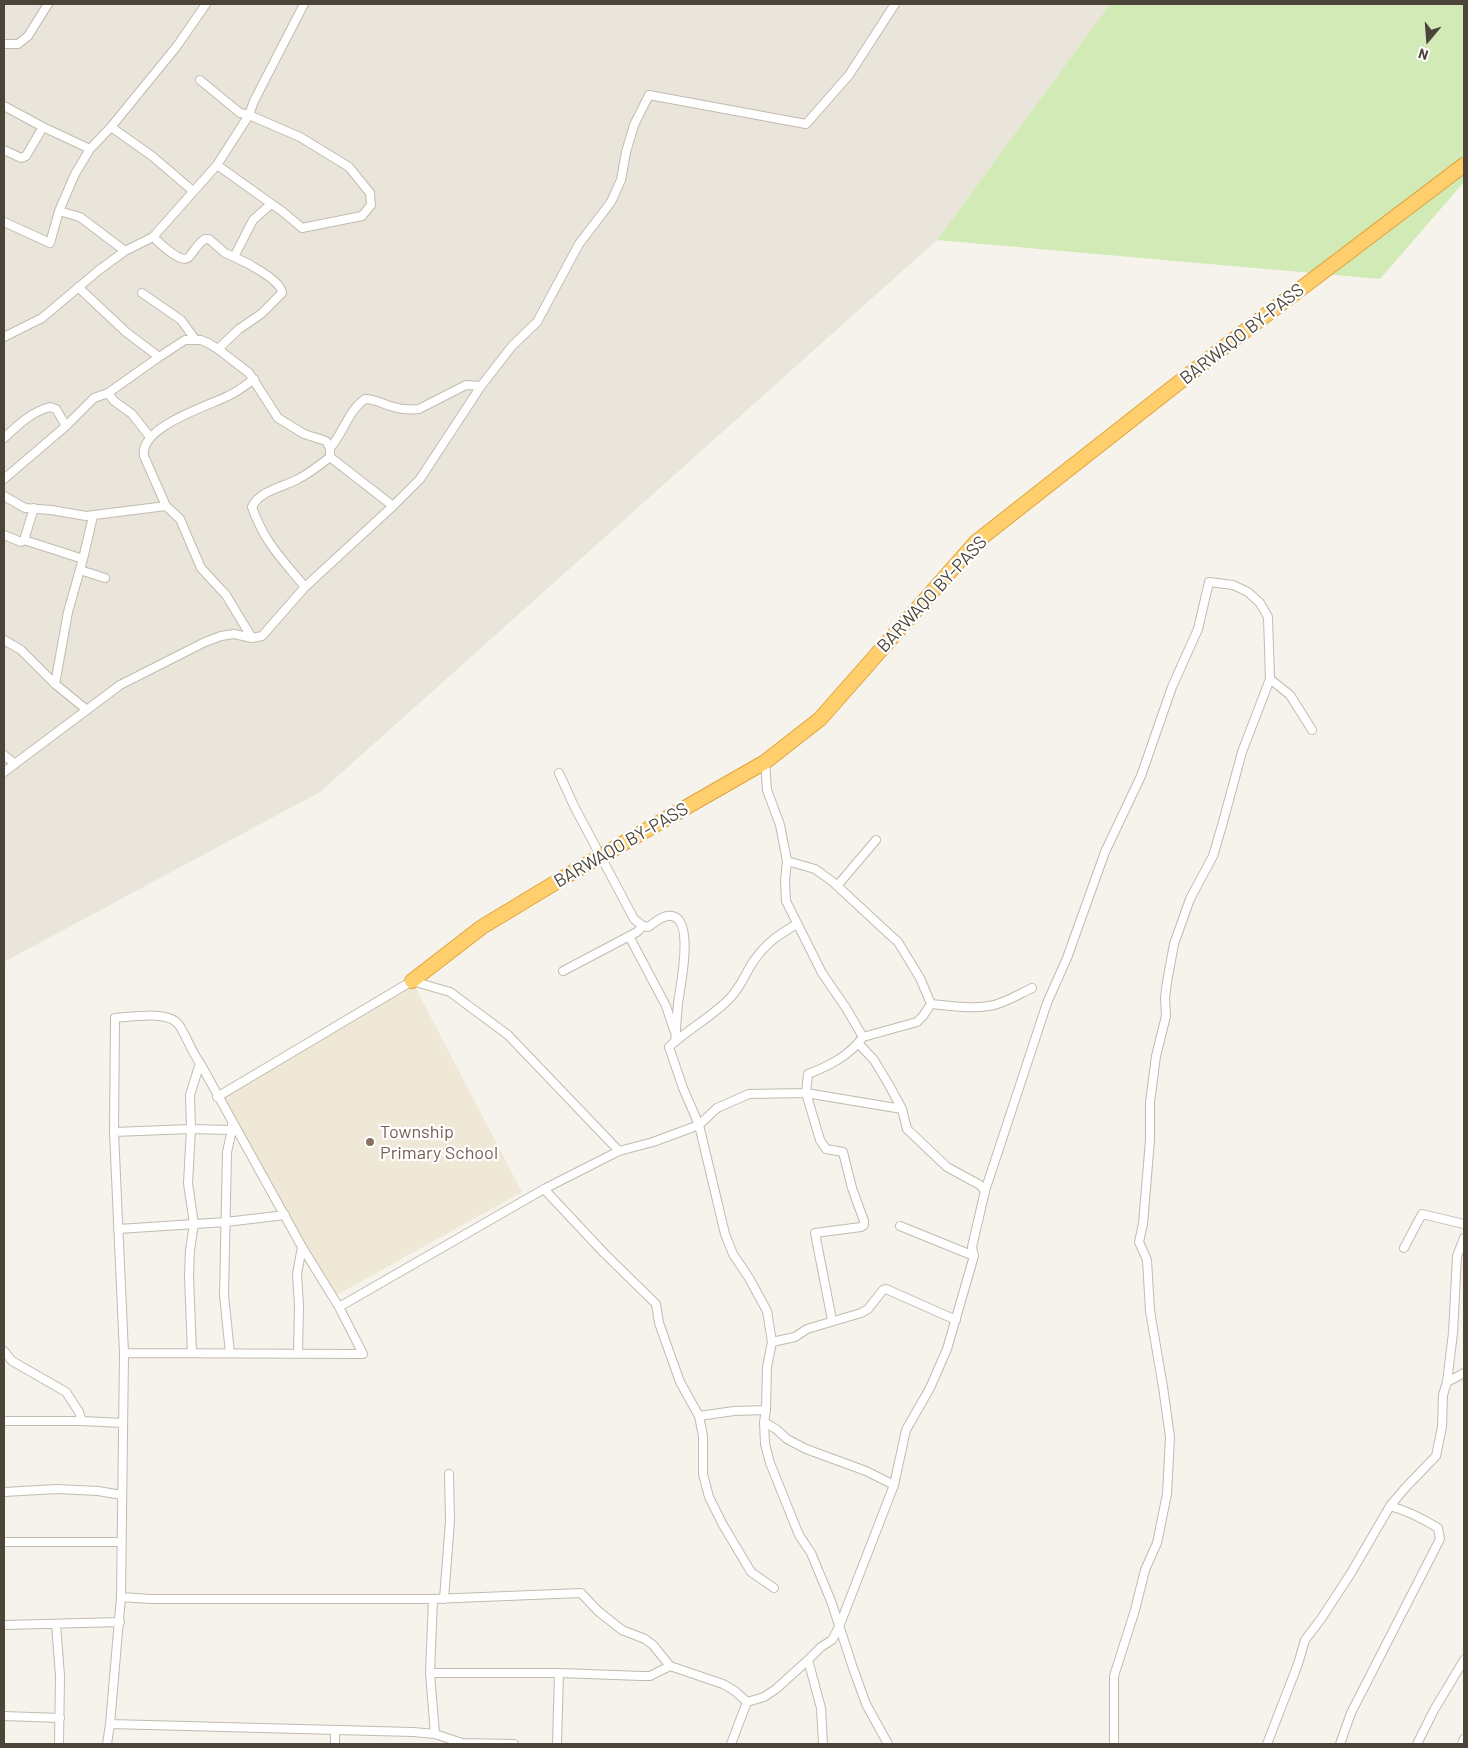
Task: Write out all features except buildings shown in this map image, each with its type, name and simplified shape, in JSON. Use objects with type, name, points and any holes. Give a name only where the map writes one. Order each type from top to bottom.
[{"type":"highway","name":"BARWAQO BY-PASS","points":[[412,981],[482,927],[568,875],[766,762],[820,719],[976,542],[1233,340],[1464,165]]},
{"type":"street","points":[[4,44],[18,44],[28,36],[48,4]]},
{"type":"street","points":[[4,222],[50,243],[75,174],[90,149],[177,46],[206,4]]},
{"type":"street","points":[[4,337],[42,318],[125,251],[153,237],[217,165],[249,115],[254,101],[304,4]]},
{"type":"street","points":[[4,772],[120,685],[205,642],[221,636],[234,634],[252,638],[262,636],[305,587],[420,479],[481,386],[512,346],[537,322],[579,244],[611,202],[621,180],[626,152],[634,125],[649,95],[806,124],[848,75],[896,4]]},
{"type":"street","points":[[200,80],[240,112],[300,137],[348,167],[370,193],[371,205],[362,216],[302,228],[217,165]]},
{"type":"street","points":[[4,106],[90,149]]},
{"type":"street","points":[[4,150],[21,158],[26,156],[43,126]]},
{"type":"street","points":[[110,127],[152,156],[194,190]]},
{"type":"street","points":[[234,256],[253,220],[271,204]]},
{"type":"street","points":[[60,211],[80,217],[125,251]]},
{"type":"street","points":[[153,237],[184,260],[188,258],[194,249],[206,239],[209,239],[225,253],[256,268],[281,288],[282,293],[261,314],[239,329],[218,348]]},
{"type":"street","points":[[78,288],[126,332],[159,357]]},
{"type":"street","points":[[142,292],[181,320],[195,339]]},
{"type":"street","points":[[4,479],[66,426],[94,398],[108,393],[185,340],[195,339],[218,348],[249,373],[278,418],[304,434],[326,441],[330,448],[330,457]]},
{"type":"street","points":[[252,638],[226,595],[201,568],[180,519],[166,506],[144,456],[144,447],[150,437],[189,412],[229,396],[254,379]]},
{"type":"street","points":[[330,448],[339,438],[353,409],[365,400],[375,400],[411,410],[419,409],[466,385],[481,386]]},
{"type":"street","points":[[108,393],[114,402],[132,414],[150,437]]},
{"type":"street","points":[[4,438],[23,420],[50,407],[56,409],[66,426]]},
{"type":"street","points":[[330,457],[393,506]]},
{"type":"street","points":[[305,587],[272,548],[259,527],[252,507],[254,503],[269,492],[298,480],[330,457]]},
{"type":"street","points":[[4,496],[21,506],[86,516],[166,506]]},
{"type":"street","points":[[24,540],[34,508]]},
{"type":"street","points":[[55,684],[68,612],[83,559],[92,516]]},
{"type":"street","points":[[4,535],[21,542],[24,540],[83,559]]},
{"type":"street","points":[[80,570],[105,578]]},
{"type":"street","points":[[747,1702],[764,1697],[770,1693],[821,1647],[832,1640],[839,1627],[894,1485],[906,1430],[930,1388],[947,1349],[974,1256],[972,1247],[985,1191],[1047,1003],[1067,958],[1105,852],[1141,776],[1172,687],[1198,629],[1209,582],[1234,585],[1248,592],[1260,603],[1268,617],[1270,679],[1242,752],[1213,856],[1190,899],[1174,944],[1165,998],[1166,1016],[1156,1056],[1150,1102],[1150,1140],[1144,1215],[1139,1242],[1147,1260],[1150,1311],[1170,1437],[1167,1494],[1157,1543],[1145,1570],[1135,1610],[1114,1676],[1114,1744]]},
{"type":"street","points":[[4,640],[21,650],[55,684],[87,710]]},
{"type":"street","points":[[1270,679],[1290,695],[1312,730]]},
{"type":"street","points":[[4,754],[15,764]]},
{"type":"street","points":[[766,762],[767,790],[780,826],[787,861],[786,901],[797,924],[822,972],[846,1008],[860,1040],[874,1060],[902,1109],[907,1129],[947,1167],[980,1185],[985,1191]]},
{"type":"street","points":[[559,774],[634,919],[643,926],[648,927],[662,917],[672,916],[679,919],[682,927],[684,952],[675,1038],[670,1047],[683,1088],[699,1125],[725,1234],[733,1254],[767,1311],[772,1342],[767,1367],[764,1422],[765,1444],[770,1463],[799,1535],[811,1553],[821,1574],[866,1704],[888,1744]]},
{"type":"street","points":[[837,886],[876,840]]},
{"type":"street","points":[[787,861],[815,869],[837,886],[898,942],[920,978],[931,1004]]},
{"type":"street","points":[[675,1038],[707,1019],[730,998],[753,962],[772,939],[797,924]]},
{"type":"street","points":[[563,971],[637,932],[643,926]]},
{"type":"street","points":[[629,936],[666,1006],[675,1038]]},
{"type":"street","points":[[217,1097],[412,981],[450,992],[508,1035],[619,1151]]},
{"type":"street","points":[[931,1004],[956,1007],[990,1006],[1032,988]]},
{"type":"street","points":[[832,1320],[815,1233],[861,1227],[864,1225],[864,1221],[852,1188],[843,1152],[826,1148],[820,1140],[806,1093],[808,1074],[829,1066],[860,1040],[917,1022],[931,1004]]},
{"type":"street","points":[[107,1744],[121,1597],[124,1353],[114,1132],[116,1018],[167,1016],[179,1024],[191,1052],[200,1063],[232,1126],[285,1215],[302,1248],[339,1307],[363,1354],[124,1353]]},
{"type":"street","points":[[192,1353],[189,1276],[194,1224],[188,1183],[191,1129],[190,1095],[200,1063]]},
{"type":"street","points":[[339,1307],[544,1189],[619,1151],[653,1142],[699,1125],[717,1108],[749,1094],[806,1093],[902,1109]]},
{"type":"street","points":[[114,1132],[232,1126]]},
{"type":"street","points":[[230,1353],[224,1294],[227,1152],[232,1126]]},
{"type":"street","points":[[544,1189],[604,1253],[656,1304],[658,1323],[680,1382],[699,1416],[703,1436],[703,1474],[709,1497],[751,1572],[774,1588]]},
{"type":"street","points":[[1404,1248],[1422,1214],[1464,1224]]},
{"type":"street","points":[[118,1228],[226,1222],[285,1215]]},
{"type":"street","points":[[900,1226],[974,1256]]},
{"type":"street","points":[[1267,1744],[1298,1664],[1305,1640],[1352,1573],[1390,1506],[1436,1456],[1442,1427],[1444,1395],[1464,1238]]},
{"type":"street","points":[[298,1354],[299,1305],[297,1274],[302,1248]]},
{"type":"street","points":[[772,1342],[794,1337],[807,1329],[832,1320],[861,1313],[868,1309],[883,1290],[886,1289],[956,1320]]},
{"type":"street","points":[[4,1351],[12,1360],[66,1392],[79,1412],[82,1421]]},
{"type":"street","points":[[1447,1382],[1464,1373]]},
{"type":"street","points":[[699,1416],[734,1411],[766,1410]]},
{"type":"street","points":[[4,1421],[123,1423]]},
{"type":"street","points":[[764,1422],[776,1429],[787,1439],[806,1449],[866,1471],[894,1485]]},
{"type":"street","points":[[444,1599],[450,1521],[449,1474]]},
{"type":"street","points":[[4,1492],[57,1489],[122,1495]]},
{"type":"street","points":[[1340,1744],[1351,1713],[1440,1539],[1438,1528],[1423,1518],[1390,1506]]},
{"type":"street","points":[[4,1542],[121,1542]]},
{"type":"street","points":[[121,1597],[151,1599],[444,1599],[581,1593],[598,1611],[622,1630],[645,1639],[653,1645],[670,1666],[723,1684],[735,1691],[747,1702]]},
{"type":"street","points":[[433,1599],[430,1673],[435,1734]]},
{"type":"street","points":[[4,1625],[120,1622]]},
{"type":"street","points":[[56,1624],[60,1676],[59,1744]]},
{"type":"street","points":[[808,1660],[821,1708],[823,1744]]},
{"type":"street","points":[[1417,1744],[1434,1710],[1464,1660]]},
{"type":"street","points":[[430,1673],[650,1676],[670,1666]]},
{"type":"street","points":[[560,1674],[556,1744],[563,1744]]},
{"type":"street","points":[[731,1744],[747,1702]]},
{"type":"street","points":[[4,1716],[60,1718]]},
{"type":"street","points":[[110,1724],[413,1732],[435,1734],[462,1744],[514,1744]]},
{"type":"street","points":[[335,1731],[335,1744]]},
{"type":"street","points":[[1462,1744],[1464,1739]]},
{"type":"shaded area","points":[[4,4],[1110,4],[937,240],[320,792],[4,962]]},
{"type":"shaded area","name":"Township Primary School","points":[[412,981],[522,1192],[333,1297],[217,1093]]},
{"type":"green space","points":[[1110,4],[1464,4],[1464,182],[1380,279],[937,240]]},
{"type":"place","name":"Township Primary School","points":[[370,1142]]}]
